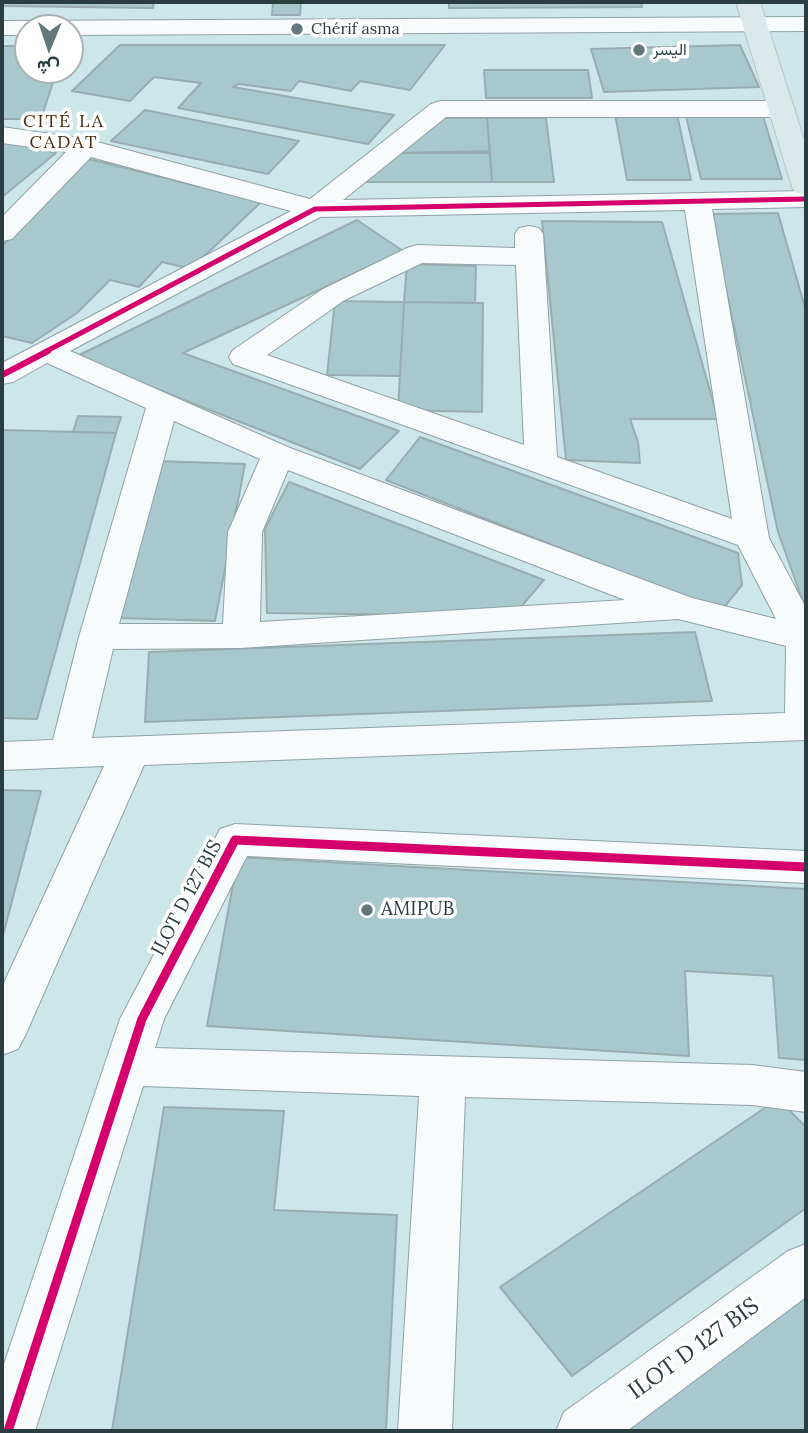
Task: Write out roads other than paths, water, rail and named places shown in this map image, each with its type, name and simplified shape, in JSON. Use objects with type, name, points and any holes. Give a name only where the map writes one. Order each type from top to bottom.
[{"type":"main road","points":[[752,13],[806,187]]},
{"type":"street","points":[[356,27],[359,2]]},
{"type":"street","points":[[2,28],[356,27],[752,13],[806,24]]},
{"type":"street","points":[[2,375],[315,209],[440,109],[782,109]]},
{"type":"street","points":[[2,135],[86,147],[315,209],[806,199]]},
{"type":"street","points":[[2,233],[86,147]]},
{"type":"street","points":[[2,755],[805,726],[804,638],[752,538],[697,201]]},
{"type":"street","points":[[527,204],[541,462]]},
{"type":"street","points":[[530,257],[417,254],[334,295],[244,357],[752,538]]},
{"type":"street","points":[[46,351],[278,454],[682,608],[804,638]]},
{"type":"street","points":[[69,754],[97,637],[163,404]]},
{"type":"street","points":[[242,636],[245,532],[278,454]]},
{"type":"street","points":[[97,637],[242,636],[682,608]]},
{"type":"street","points":[[2,1036],[130,752]]},
{"type":"street","name":"ILOT D 127 BIS","points":[[8,1431],[142,1019],[235,840],[806,867]]},
{"type":"street","points":[[126,1066],[752,1085],[806,1092]]},
{"type":"street","points":[[425,1431],[443,1077]]},
{"type":"street","name":"ILOT D 127 BIS","points":[[583,1431],[806,1267]]},
{"type":"place","name":"Chérif asma","points":[[297,29]]},
{"type":"place","name":"اليسر","points":[[639,50]]},
{"type":"place","name":"AMIPUB","points":[[367,910]]},
{"type":"district","name":"CITÉ LA CADAT","points":[[64,132]]}]
